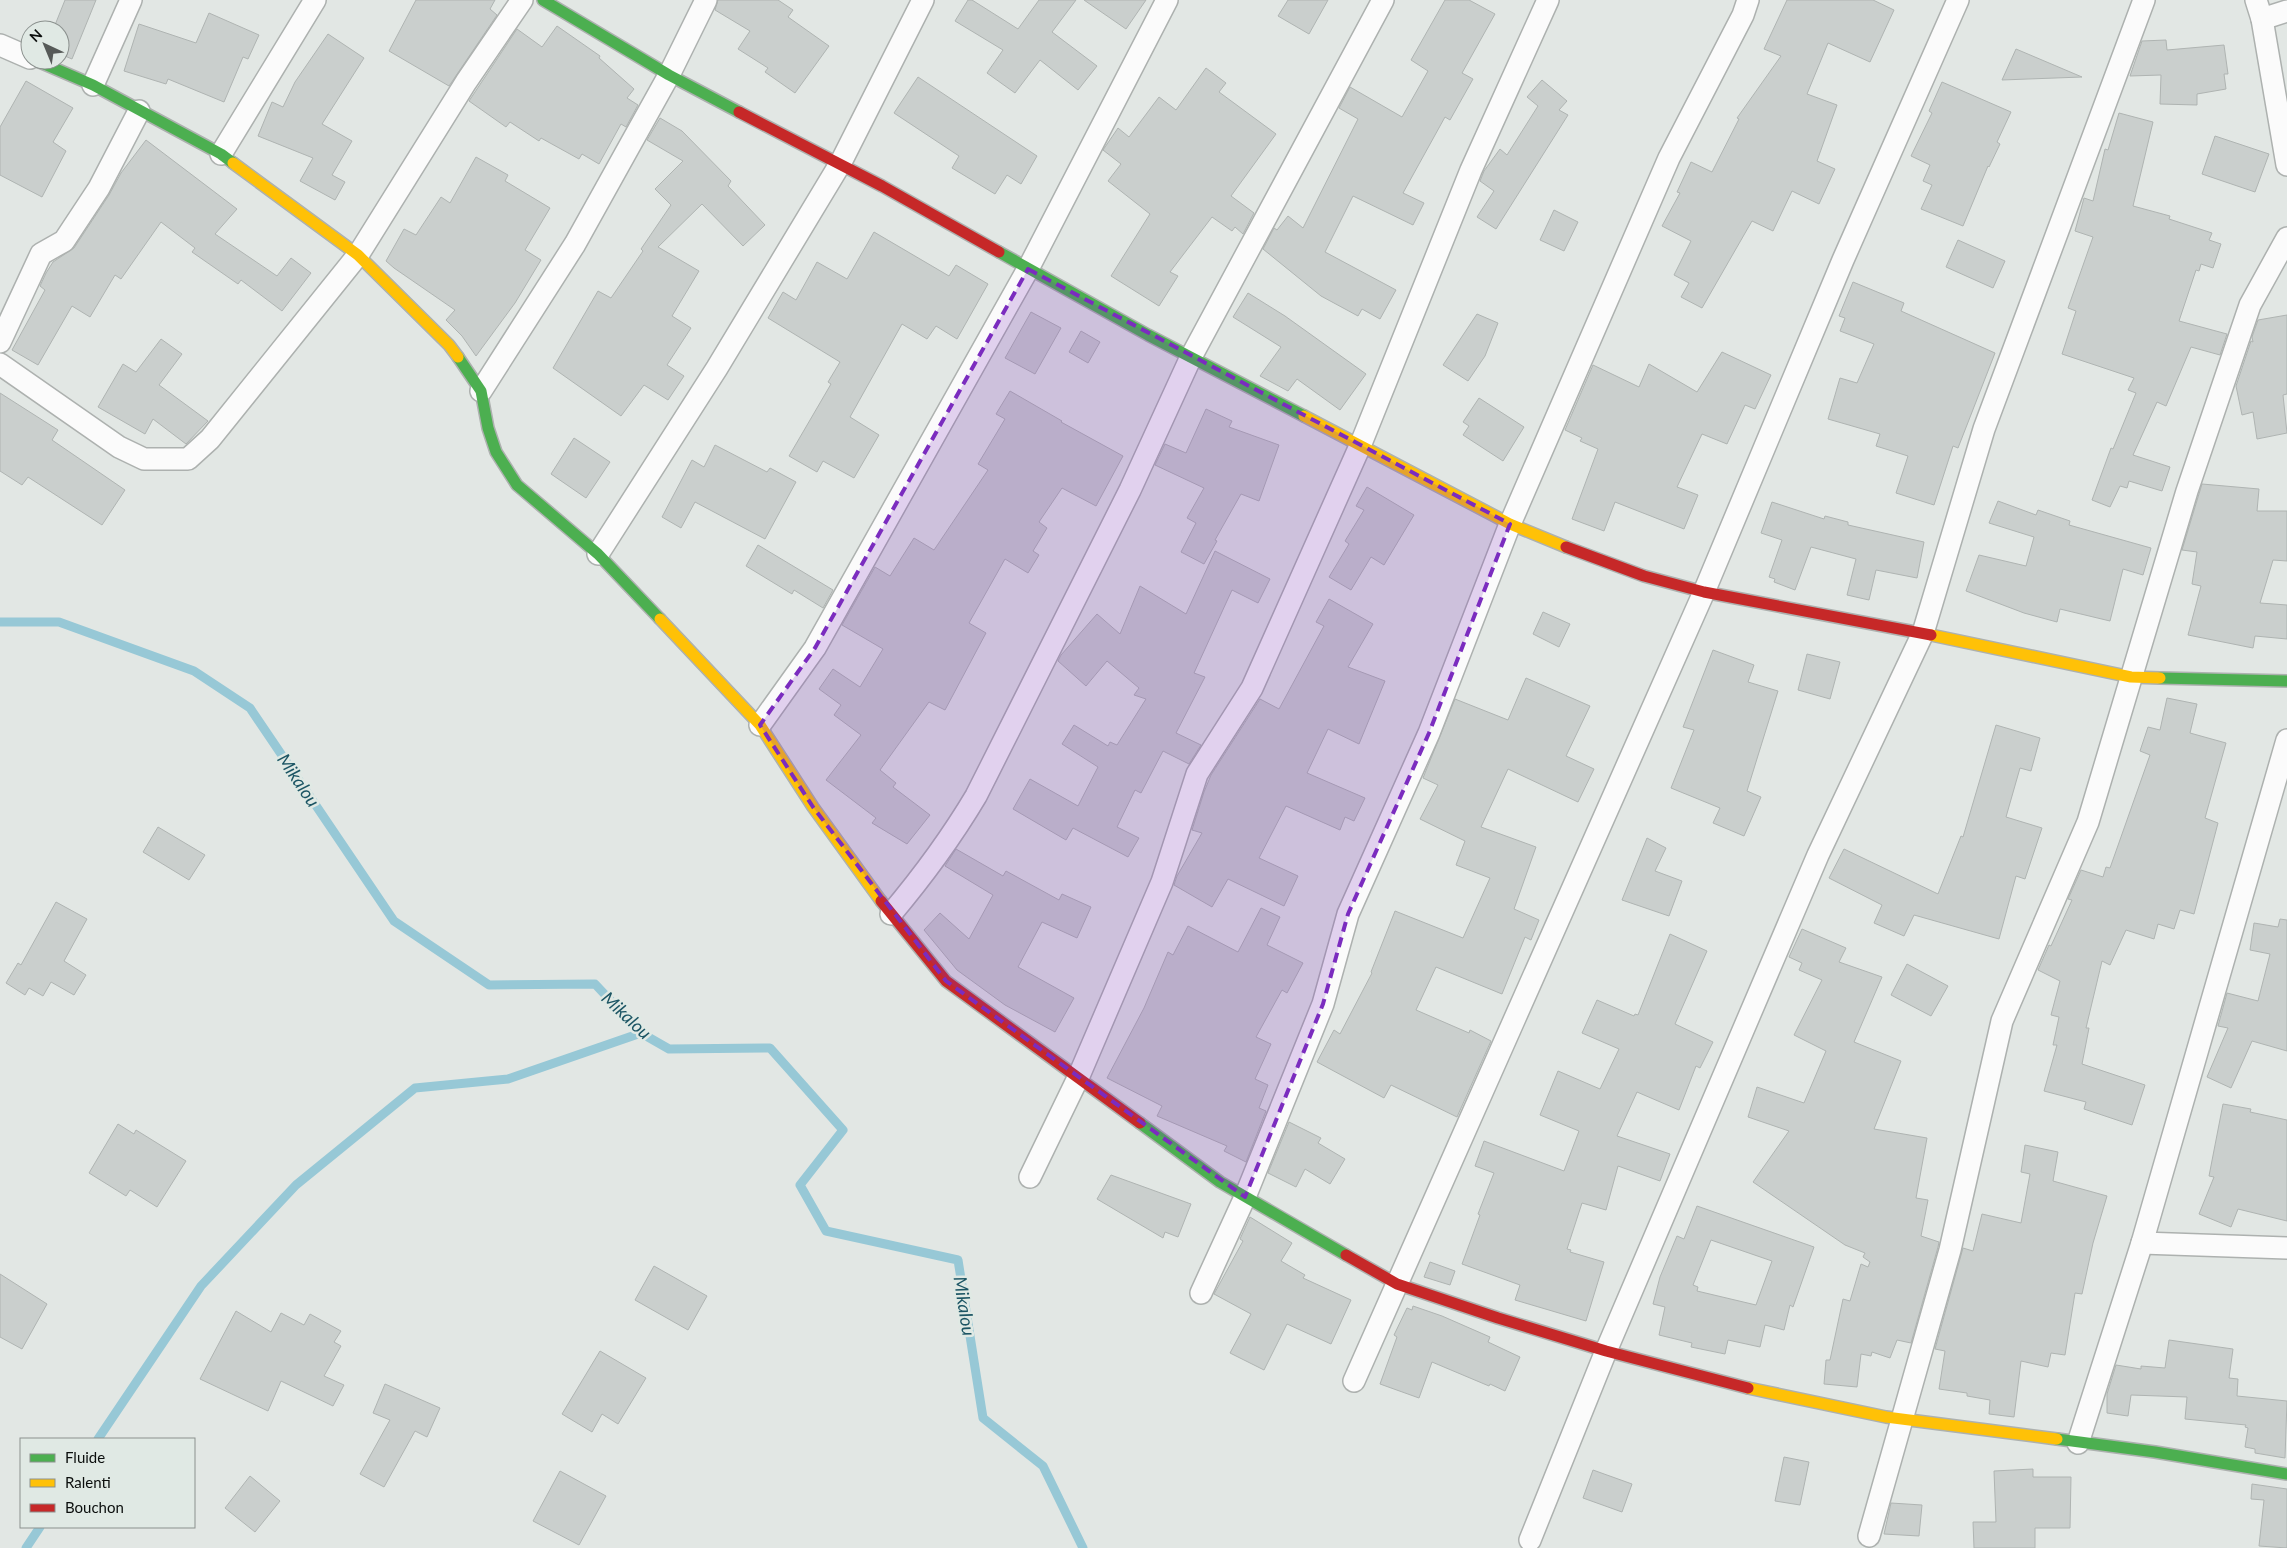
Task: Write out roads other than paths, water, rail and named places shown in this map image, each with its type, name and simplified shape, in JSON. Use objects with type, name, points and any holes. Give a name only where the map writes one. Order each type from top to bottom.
[{"type":"street","points":[[93,85],[131,0]]},
{"type":"street","points":[[222,154],[315,0]]},
{"type":"street","points":[[0,364],[119,447],[144,459],[188,459],[210,439],[358,255],[466,82],[522,0]]},
{"type":"street","points":[[543,0],[669,74],[840,164],[1028,270],[1510,524],[1636,573],[1704,592],[1922,633],[2131,677],[2287,681]]},
{"type":"street","points":[[481,391],[575,244],[669,74],[706,0]]},
{"type":"street","points":[[598,554],[718,368],[840,164],[923,0]]},
{"type":"street","points":[[760,725],[815,648],[1028,270],[1167,0]]},
{"type":"street","points":[[891,914],[950,840],[976,796],[1130,490],[1191,357],[1383,0]]},
{"type":"street","points":[[1030,1177],[1078,1078],[1162,882],[1197,774],[1252,688],[1360,446],[1471,170],[1548,0]]},
{"type":"street","points":[[1201,1293],[1245,1197],[1323,1004],[1348,914],[1429,734],[1510,524],[1669,158],[1748,0]]},
{"type":"street","points":[[1354,1382],[1704,592],[1851,242],[1958,0]]},
{"type":"street","points":[[1530,1540],[1606,1351],[1818,855],[1922,633],[1984,429],[2144,0]]},
{"type":"street","points":[[2287,11],[2259,10],[2287,165]]},
{"type":"street","points":[[0,45],[20,54]]},
{"type":"street","points":[[58,70],[93,85],[222,154],[358,255],[449,345],[481,391],[488,428],[496,452],[517,485],[598,554],[760,725],[813,807],[891,914],[946,981],[1181,1155],[1245,1197],[1397,1284],[1498,1318],[1606,1351],[1724,1383],[1901,1419],[2078,1444],[2155,1452],[2287,1474]]},
{"type":"street","points":[[0,342],[41,254],[64,241],[99,188],[139,110]]},
{"type":"street","points":[[1869,1536],[1950,1250],[2002,1021],[2088,822],[2187,491],[2250,305],[2287,238]]},
{"type":"street","points":[[2078,1444],[2142,1243],[2282,779],[2287,740]]},
{"type":"street","points":[[2142,1243],[2287,1248]]},
{"type":"waterway","name":"Mikalou","points":[[0,622],[59,622],[194,671],[250,708],[394,921],[489,985],[595,984],[641,1033],[669,1049],[770,1048],[843,1130],[800,1185],[826,1231],[958,1260],[983,1418],[1043,1466],[1083,1548]]},
{"type":"waterway","points":[[99,1438],[201,1286],[296,1185],[415,1088],[508,1079],[641,1033]]},
{"type":"waterway","points":[[26,1548],[39,1528]]}]
